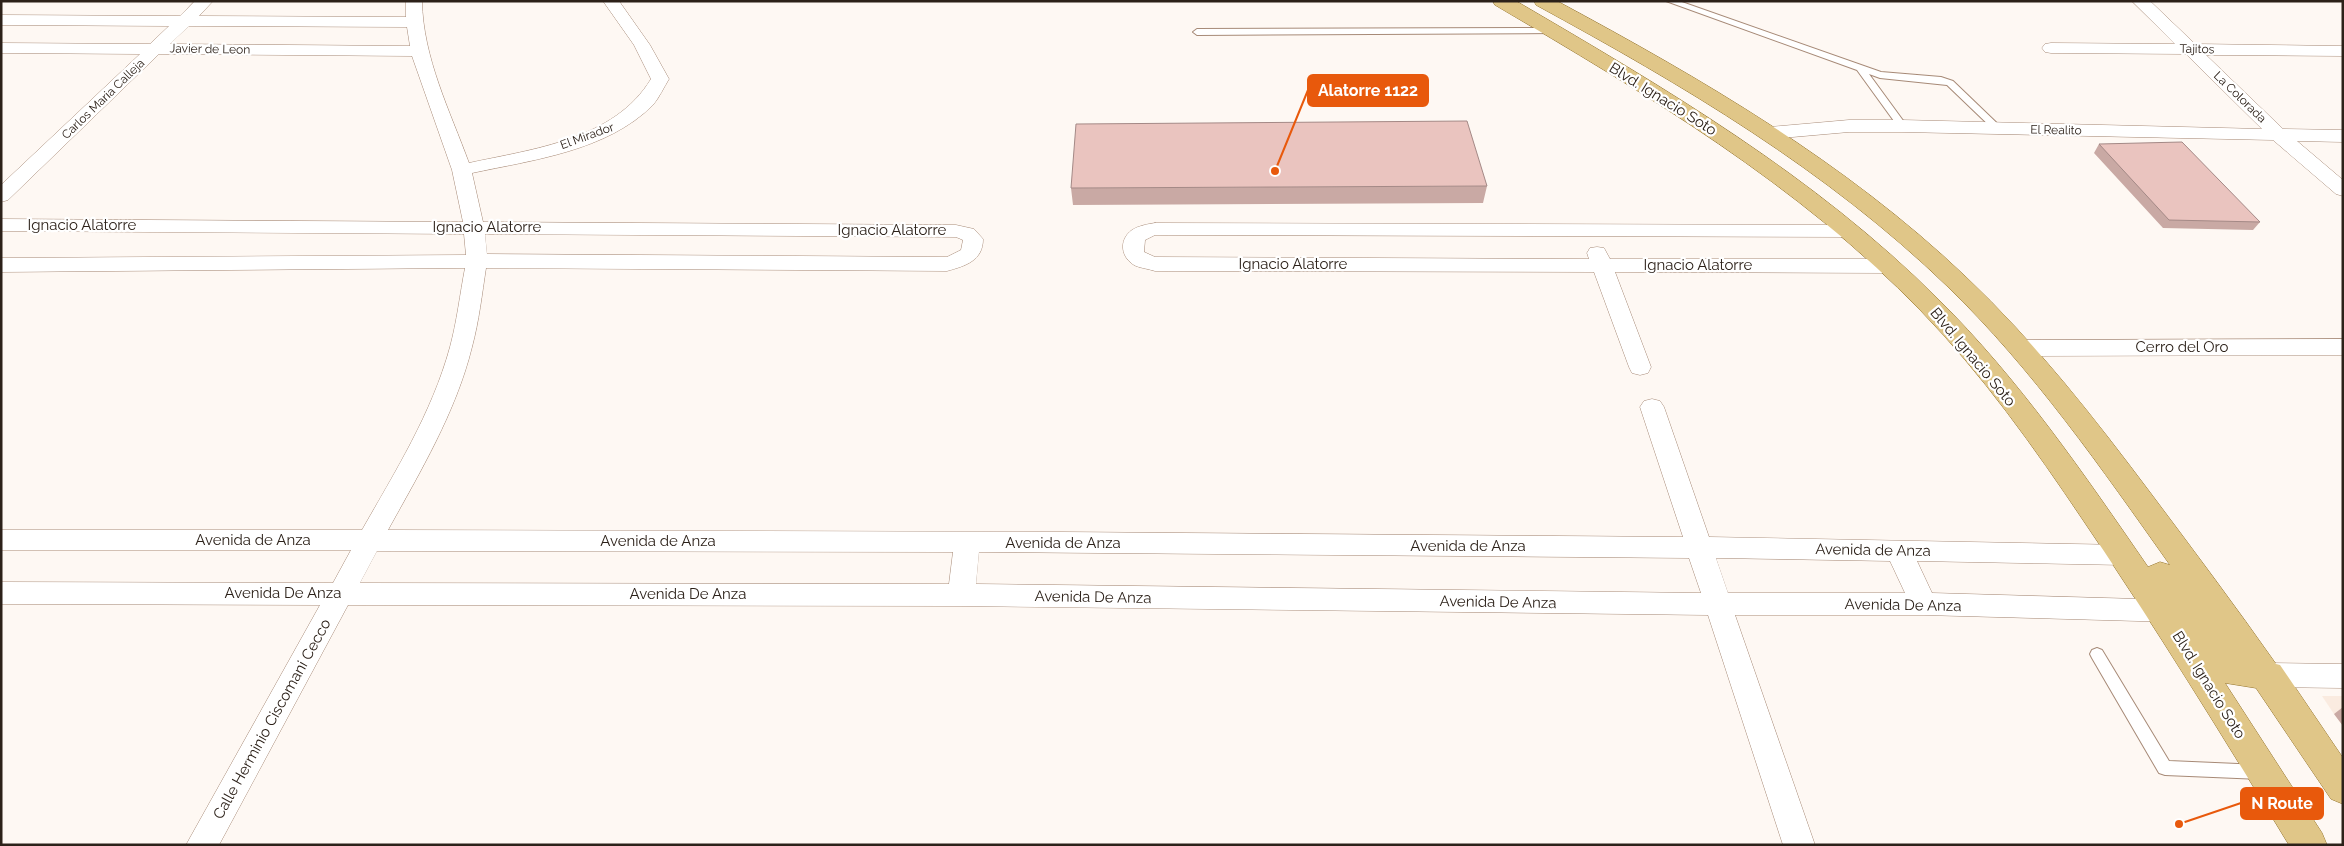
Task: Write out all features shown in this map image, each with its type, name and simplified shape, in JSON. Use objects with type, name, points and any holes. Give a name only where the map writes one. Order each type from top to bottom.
[{"type":"main road","name":"Blvd. Ignacio Soto","points":[[1502,1],[1684,111],[1765,164],[1888,266],[1963,341],[2003,389],[2062,467],[2124,555]]},
{"type":"main road","name":"Blvd. Ignacio Soto","points":[[1543,1],[1683,80],[1770,133],[1856,195],[1899,229],[1959,284],[2022,348],[2090,433],[2268,675],[2343,788]]},
{"type":"main road","points":[[1848,231],[1862,233],[1900,252],[1986,332],[2003,342],[2022,348]]},
{"type":"main road","points":[[2124,555],[2140,557],[2152,563],[2174,611],[2226,668],[2244,675],[2268,675]]},
{"type":"main road","name":"Blvd. Ignacio Soto","points":[[2174,611],[2263,772],[2309,845]]},
{"type":"street","name":"Carlos Maria Calleja","points":[[1,196],[205,1]]},
{"type":"street","name":"El Mirador","points":[[462,170],[592,136],[616,126],[644,105],[655,92],[660,78],[642,45],[611,1]]},
{"type":"street","name":"La Colorada","points":[[2140,1],[2280,136],[2343,190]]},
{"type":"street","name":"Javier de Leon","points":[[1,20],[186,20],[414,12]]},
{"type":"street","name":"Calle Herminio Ciscomani Cecco","points":[[202,845],[421,447],[446,392],[461,347],[477,261],[474,227],[462,170],[420,51],[414,12]]},
{"type":"street","name":"Javier de Leon","points":[[1,48],[420,51]]},
{"type":"street","name":"Tajitos","points":[[2051,48],[2343,51]]},
{"type":"street","name":"El Realito","points":[[1770,133],[1848,126],[1902,126],[2343,136]]},
{"type":"street","name":"Ignacio Alatorre","points":[[1,225],[956,231],[967,233],[973,239],[974,246],[969,255],[959,261],[947,264],[477,261],[1,265]]},
{"type":"street","name":"Ignacio Alatorre","points":[[1848,231],[1155,229],[1138,234],[1134,238],[1132,246],[1134,255],[1143,261],[1155,264],[1888,266]]},
{"type":"street","points":[[1457,229],[1467,265]]},
{"type":"street","points":[[1588,230],[1640,367]]},
{"type":"street","name":"Cerro del Oro","points":[[2022,348],[2343,347]]},
{"type":"street","points":[[1652,407],[1716,604],[1799,845]]},
{"type":"street","name":"Avenida de Anza","points":[[1,540],[967,542],[1898,550],[2124,555]]},
{"type":"street","points":[[960,595],[967,542]]},
{"type":"street","points":[[1898,550],[1924,604]]},
{"type":"street","name":"Avenida De Anza","points":[[1,593],[960,595],[1716,604],[1924,604],[2174,611]]},
{"type":"street","points":[[2268,675],[2343,676]]},
{"type":"lane","points":[[1670,1],[1880,75],[1941,80],[1950,83],[1998,129]]},
{"type":"lane","points":[[1197,32],[1553,31]]},
{"type":"lane","points":[[1860,68],[1902,126]]},
{"type":"lane","points":[[2097,654],[2165,768],[2263,772]]},
{"type":"shaded area","points":[[2322,696],[2343,696],[2343,726],[2334,714]]},
{"type":"building","points":[[1467,121],[1487,186],[1071,188],[1076,124]]},
{"type":"building","points":[[2182,142],[2260,222],[2169,220],[2099,144]]},
{"type":"place","name":"Alatorre 1122","points":[[1275,171]]},
{"type":"place","name":"N Route","points":[[2179,824]]}]
